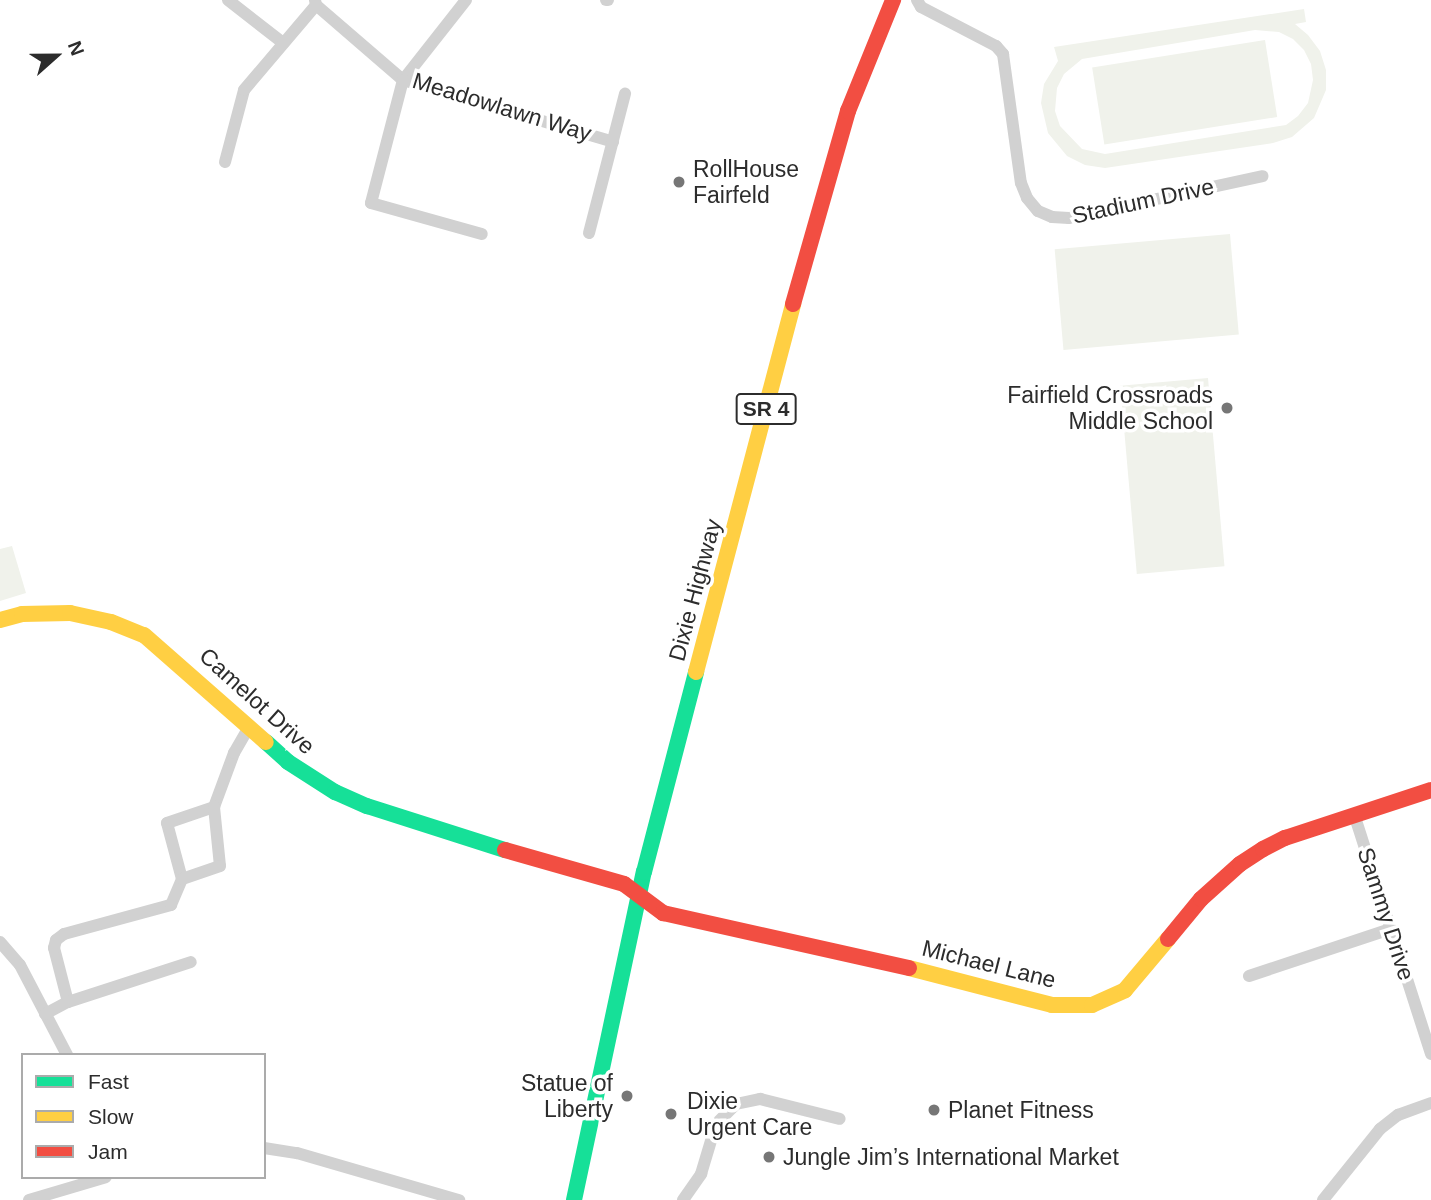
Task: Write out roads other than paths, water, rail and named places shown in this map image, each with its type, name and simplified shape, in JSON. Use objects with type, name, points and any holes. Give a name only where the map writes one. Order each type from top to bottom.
[{"type":"street","points":[[228,0],[283,43]]},
{"type":"street","name":"Meadowlawn Way","points":[[466,0],[403,80],[613,142]]},
{"type":"street","name":"Dixie Highway","points":[[574,1200],[644,872],[808,248],[848,111],[893,0]]},
{"type":"street","name":"Stadium Drive","points":[[916,0],[921,7],[996,46],[1003,54],[1021,183],[1027,198],[1038,211],[1052,217],[1069,218],[1263,176]]},
{"type":"street","points":[[225,162],[244,90],[316,3],[403,80],[371,203],[482,234]]},
{"type":"street","points":[[589,233],[625,94]]},
{"type":"street","name":"Camelot Drive","points":[[0,620],[22,614],[69,612],[111,622],[144,635],[176,660],[248,729],[288,762],[344,796],[467,839],[624,884],[640,898]]},
{"type":"street","points":[[182,880],[220,866],[214,807],[234,753],[248,729]]},
{"type":"street","name":"Michael Lane","points":[[640,898],[663,913],[880,960],[1052,1005],[1093,1006],[1125,990],[1201,899],[1240,864],[1285,838],[1431,790]]},
{"type":"street","points":[[68,1002],[54,948],[56,940],[64,934],[170,905],[182,880],[167,823],[214,807]]},
{"type":"street","name":"Sammy Drive","points":[[1354,814],[1431,1054]]},
{"type":"street","points":[[1249,976],[1390,929]]},
{"type":"street","points":[[0,942],[20,965],[66,1053]]},
{"type":"street","points":[[45,1014],[68,1002],[191,962]]},
{"type":"street","points":[[51,1027],[58,1053]]},
{"type":"street","points":[[683,1200],[701,1174],[716,1124],[736,1104],[760,1099],[840,1119]]},
{"type":"street","points":[[1327,1198],[1380,1129],[1398,1115],[1431,1103]]},
{"type":"street","points":[[266,1148],[297,1153],[459,1200]]},
{"type":"street","points":[[29,1200],[95,1179]]},
{"type":"place","name":"RollHouse Fairfeld","points":[[679,182]]},
{"type":"place","name":"Fairfield Crossroads Middle School","points":[[1227,408]]},
{"type":"place","name":"Statue of Liberty","points":[[627,1096]]},
{"type":"place","name":"Planet Fitness","points":[[934,1110]]},
{"type":"place","name":"Dixie Urgent Care","points":[[671,1114]]},
{"type":"place","name":"Jungle Jim’s International Market","points":[[769,1157]]}]
